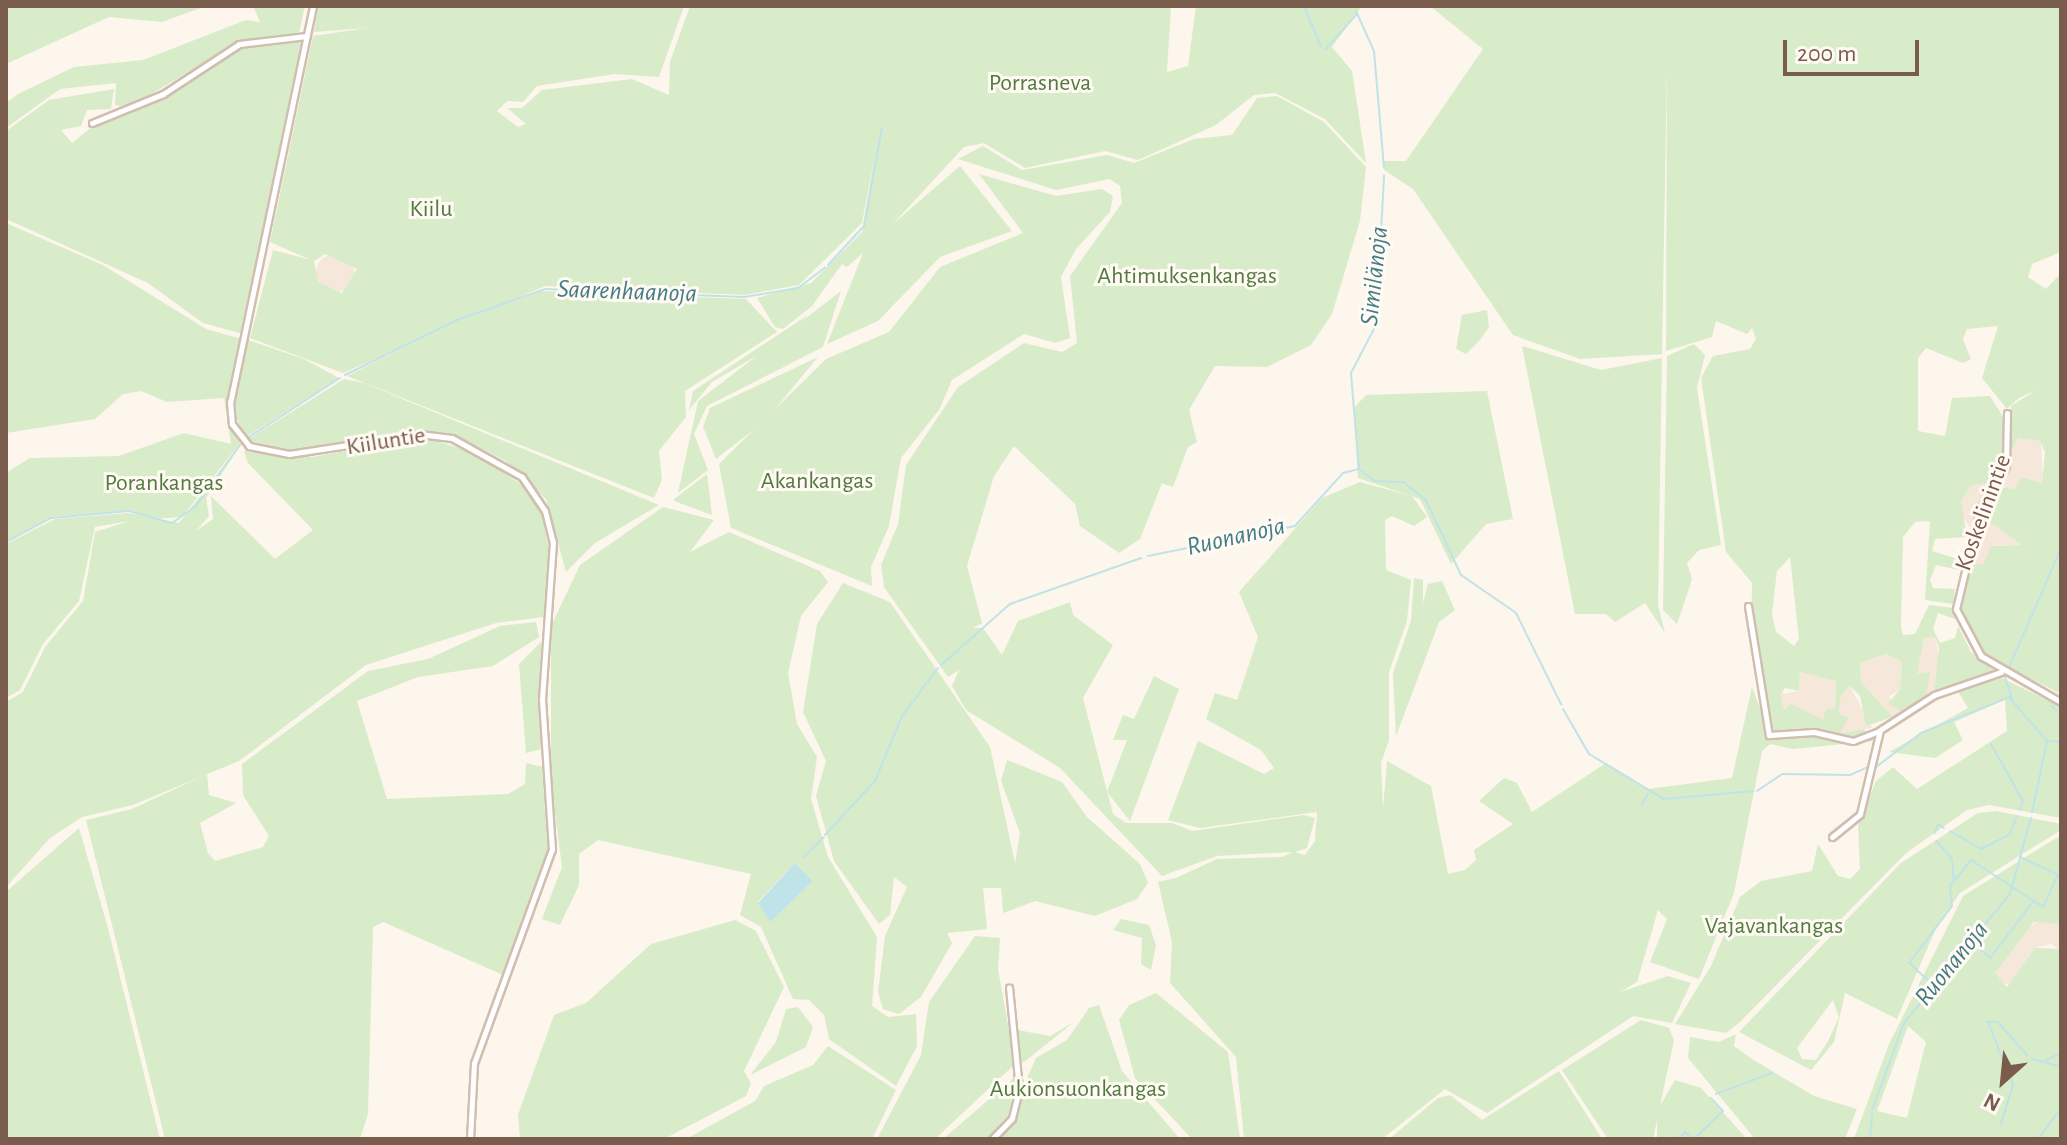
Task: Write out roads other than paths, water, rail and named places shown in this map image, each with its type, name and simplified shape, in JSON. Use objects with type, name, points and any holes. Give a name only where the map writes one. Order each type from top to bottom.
[{"type":"street","name":"Kiiluntie","points":[[313,6],[230,402],[232,424],[249,446],[289,454],[419,434],[452,438],[522,477],[545,511],[553,542],[542,699],[552,849],[474,1063],[470,1139]]},
{"type":"street","points":[[92,123],[163,94],[239,44],[307,36]]},
{"type":"street","name":"Koskelinintie","points":[[2007,413],[2006,466],[1983,501],[1956,596],[1969,642],[2002,671],[2061,702]]},
{"type":"street","points":[[1748,606],[1769,735],[1814,732],[1853,741],[1880,730],[1934,695],[2002,671]]},
{"type":"street","points":[[1832,837],[1860,814],[1880,730]]},
{"type":"street","points":[[992,1139],[1012,1118],[1019,1089],[1009,987]]},
{"type":"water","points":[[795,863],[813,881],[770,922],[758,903]]},
{"type":"waterway","points":[[1304,6],[1321,47]]},
{"type":"waterway","name":"Similänoja","points":[[1356,11],[1374,51],[1384,168]]},
{"type":"waterway","points":[[1325,50],[1356,15]]},
{"type":"waterway","name":"Saarenhaanoja","points":[[828,265],[864,226],[882,128]]},
{"type":"waterway","name":"Similänoja","points":[[1359,469],[1351,373],[1376,325],[1384,175]]},
{"type":"waterway","name":"Saarenhaanoja","points":[[345,375],[457,320],[545,289],[744,297],[798,288],[825,268]]},
{"type":"waterway","name":"Saarenhaanoja","points":[[246,439],[340,378]]},
{"type":"waterway","name":"Saarenhaanoja","points":[[6,542],[51,518],[129,511],[172,523],[195,507],[240,445]]},
{"type":"waterway","name":"Ruonanoja","points":[[1148,556],[1295,526],[1343,473],[1359,469],[1375,481],[1403,482],[1426,500],[1461,575],[1516,613],[1561,704]]},
{"type":"waterway","points":[[2008,670],[2061,548]]},
{"type":"waterway","name":"Ruonanoja","points":[[941,665],[1010,604],[1141,558]]},
{"type":"waterway","name":"Ruonanoja","points":[[825,835],[875,781],[902,716],[938,668]]},
{"type":"waterway","points":[[2005,677],[2012,699]]},
{"type":"waterway","name":"Ruonanoja","points":[[1876,767],[1921,733],[2009,697],[2047,741],[2032,812]]},
{"type":"waterway","points":[[2051,706],[2061,713]]},
{"type":"waterway","name":"Ruonanoja","points":[[1563,709],[1589,754],[1664,799],[1754,791]]},
{"type":"waterway","points":[[2047,741],[2061,742]]},
{"type":"waterway","points":[[1991,744],[2023,801],[2020,809]]},
{"type":"waterway","name":"Ruonanoja","points":[[1757,791],[1782,774],[1850,775],[1868,767]]},
{"type":"waterway","points":[[1641,806],[1648,794]]},
{"type":"waterway","points":[[1950,831],[1981,849],[2010,834],[2017,816]]},
{"type":"waterway","name":"Ruonanoja","points":[[1872,1110],[1904,1023],[2010,894],[2031,818]]},
{"type":"waterway","points":[[1935,833],[1938,824],[1944,828]]},
{"type":"waterway","name":"Ruonanoja","points":[[804,857],[824,837]]},
{"type":"waterway","points":[[1936,841],[1952,859],[1954,880]]},
{"type":"waterway","points":[[2020,857],[2061,876]]},
{"type":"waterway","points":[[1934,986],[1909,963],[1952,906],[1950,886],[1971,860],[2043,907],[2058,875]]},
{"type":"waterway","points":[[1973,943],[1990,958],[2033,902]]},
{"type":"waterway","points":[[2001,1124],[2013,1085],[1988,1022],[1998,1022],[2027,1055]]},
{"type":"waterway","points":[[2046,1060],[2061,1053]]},
{"type":"waterway","points":[[2032,1059],[2061,1067]]},
{"type":"waterway","points":[[1716,1094],[1772,1073]]},
{"type":"waterway","points":[[1694,1139],[1723,1111],[1711,1098]]},
{"type":"waterway","points":[[2038,1139],[2061,1108]]},
{"type":"waterway","name":"Ruonanoja","points":[[1870,1139],[1872,1114]]},
{"type":"waterway","points":[[1678,1139],[1685,1132],[1692,1139]]},
{"type":"park label","name":"Porrasneva","points":[[1040,84]]},
{"type":"park label","name":"Kiilu","points":[[431,210]]},
{"type":"park label","name":"Ahtimuksenkangas","points":[[1187,277]]},
{"type":"park label","name":"Akankangas","points":[[817,482]]},
{"type":"park label","name":"Porankangas","points":[[164,484]]},
{"type":"park label","name":"Vajavankangas","points":[[1774,927]]},
{"type":"park label","name":"Aukionsuonkangas","points":[[1078,1090]]}]
